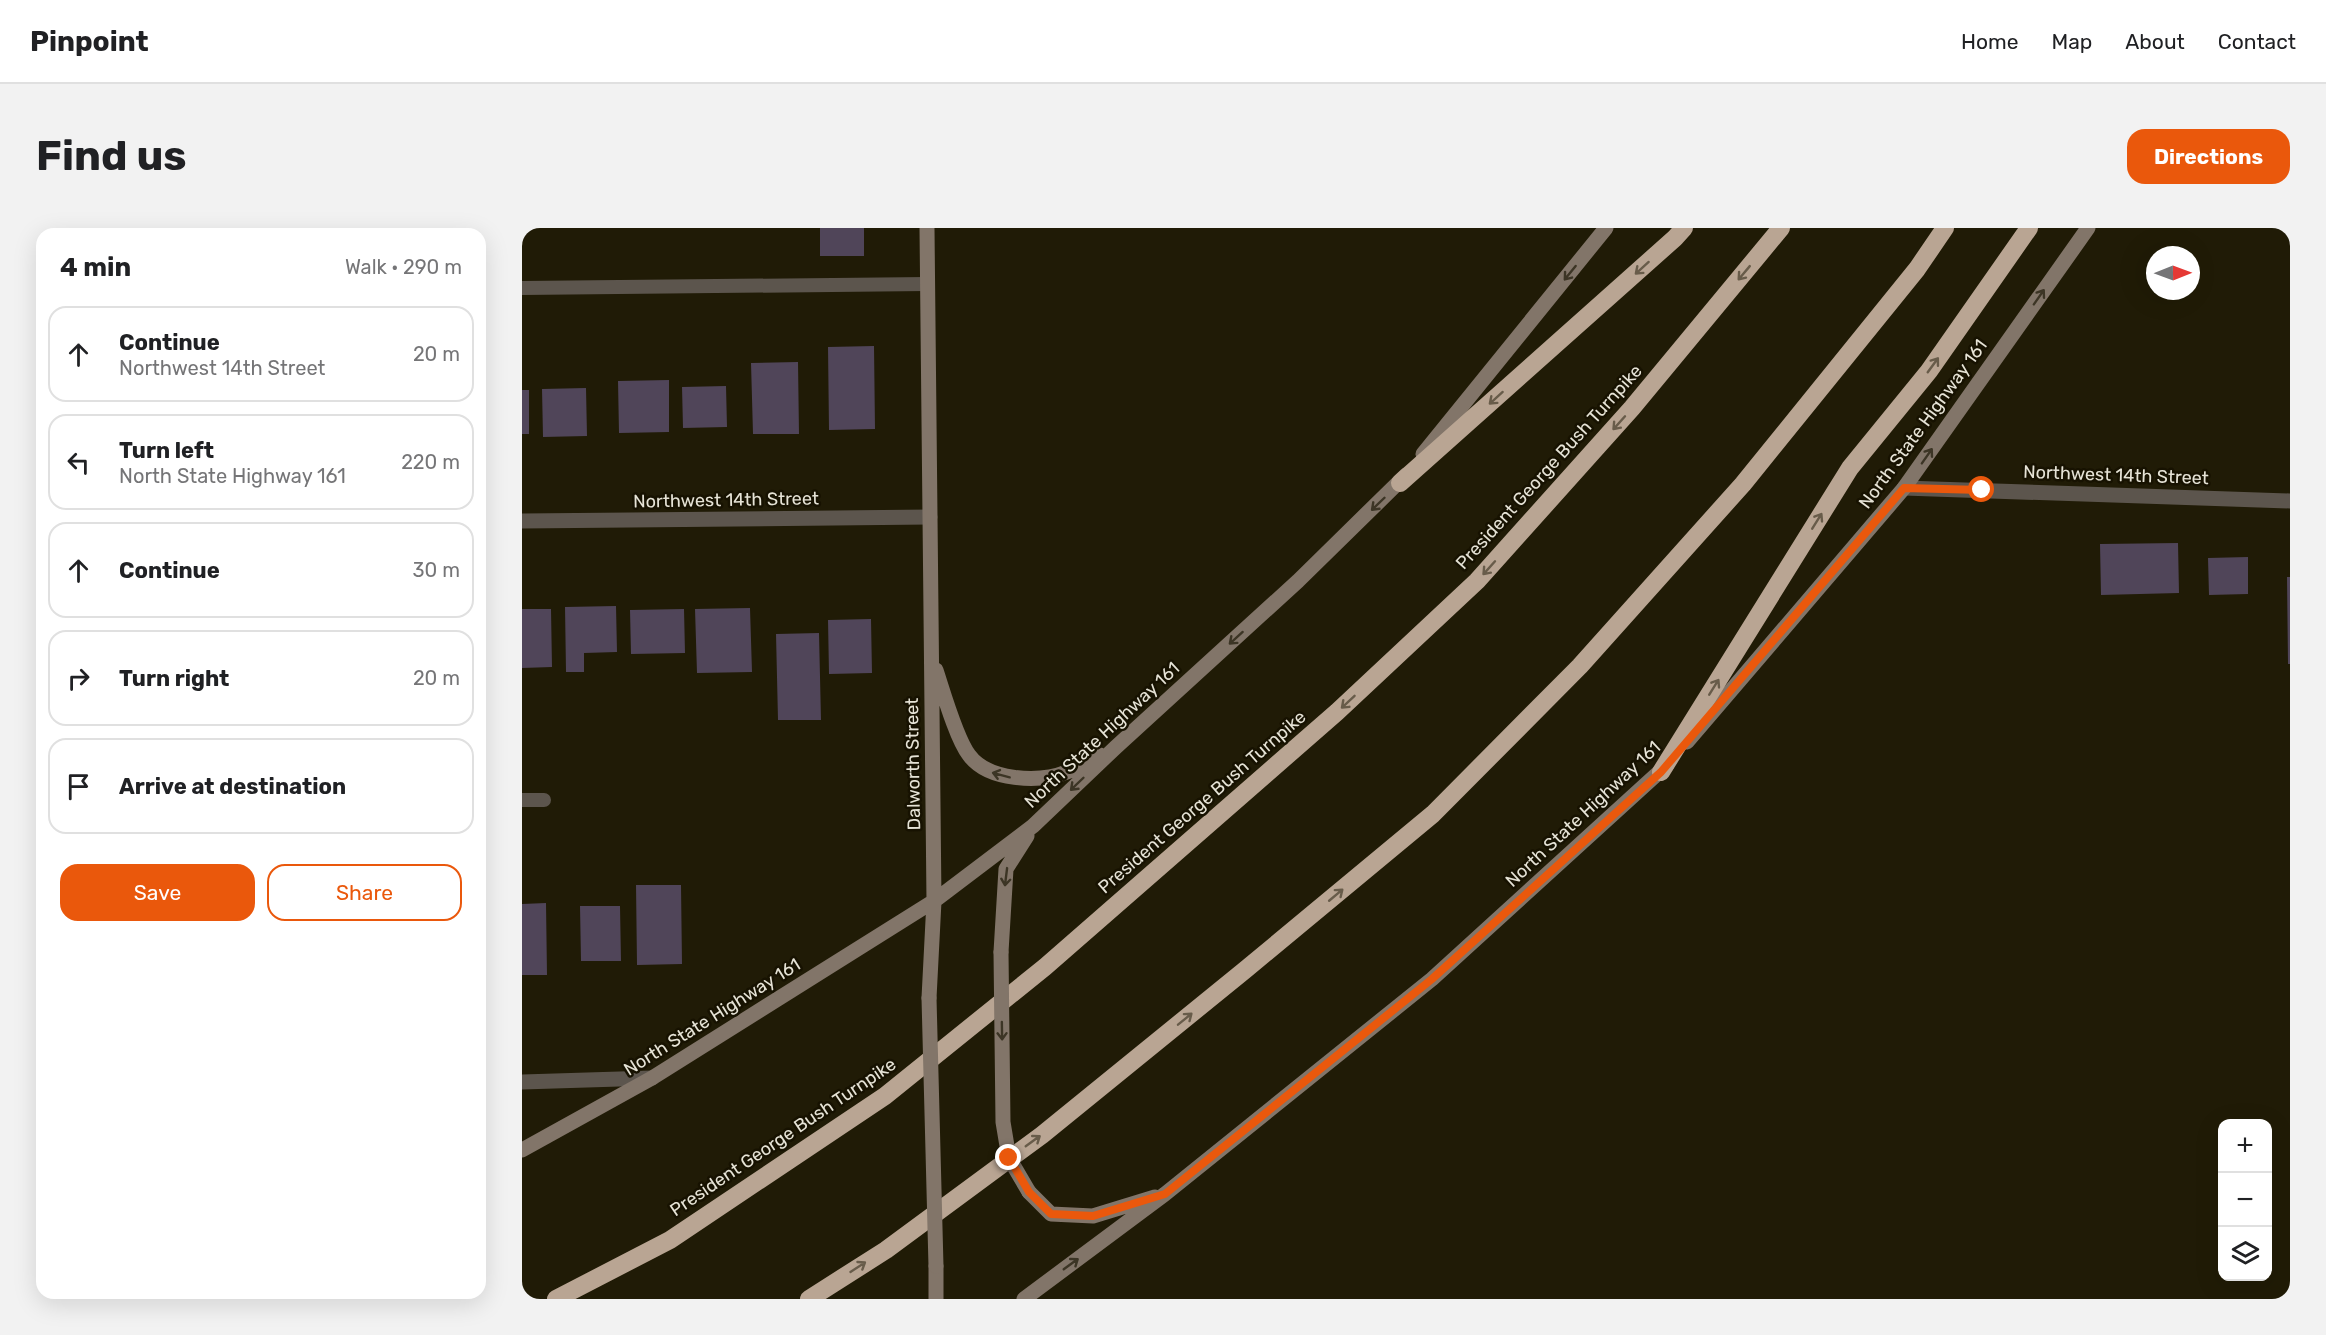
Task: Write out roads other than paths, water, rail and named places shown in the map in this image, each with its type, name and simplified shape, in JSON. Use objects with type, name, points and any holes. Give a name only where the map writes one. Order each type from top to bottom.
[{"type":"highway","points":[[1400,483],[1684,228]]},
{"type":"highway","name":"President George Bush Turnpike","points":[[556,1299],[670,1240],[885,1096],[1045,967],[1337,712],[1477,581],[1632,408],[1781,228]]},
{"type":"highway","points":[[809,1299],[886,1250],[1042,1135],[1433,814],[1580,666],[1743,484],[1917,269],[1945,228]]},
{"type":"highway","points":[[1661,772],[1850,468],[1929,371],[2029,228]]},
{"type":"main road","name":"Dalworth Street","points":[[927,228],[934,901],[929,998],[936,1299]]},
{"type":"main road","name":"North State Highway 161","points":[[522,1150],[652,1078],[934,901],[1033,826],[1298,581],[1400,483],[1606,228]]},
{"type":"main road","name":"North State Highway 161","points":[[1024,1299],[1165,1194],[1432,979],[1661,772],[1904,488],[2088,228]]},
{"type":"main road","points":[[932,658],[955,726],[969,755],[987,771],[1009,777],[1040,777],[1066,773],[1116,747]]},
{"type":"main road","points":[[1033,826],[1006,869],[1001,952],[1003,1122],[1009,1158],[1029,1192],[1051,1214],[1093,1216],[1165,1194]]},
{"type":"street","name":"Northwest 14th Street","points":[[1904,488],[2290,501]]},
{"type":"street","name":"Northwest 14th Street","points":[[522,521],[930,518]]},
{"type":"street","points":[[522,1082],[652,1078]]},
{"type":"lane","points":[[522,288],[927,284]]},
{"type":"lane","points":[[522,800],[544,800]]}]
